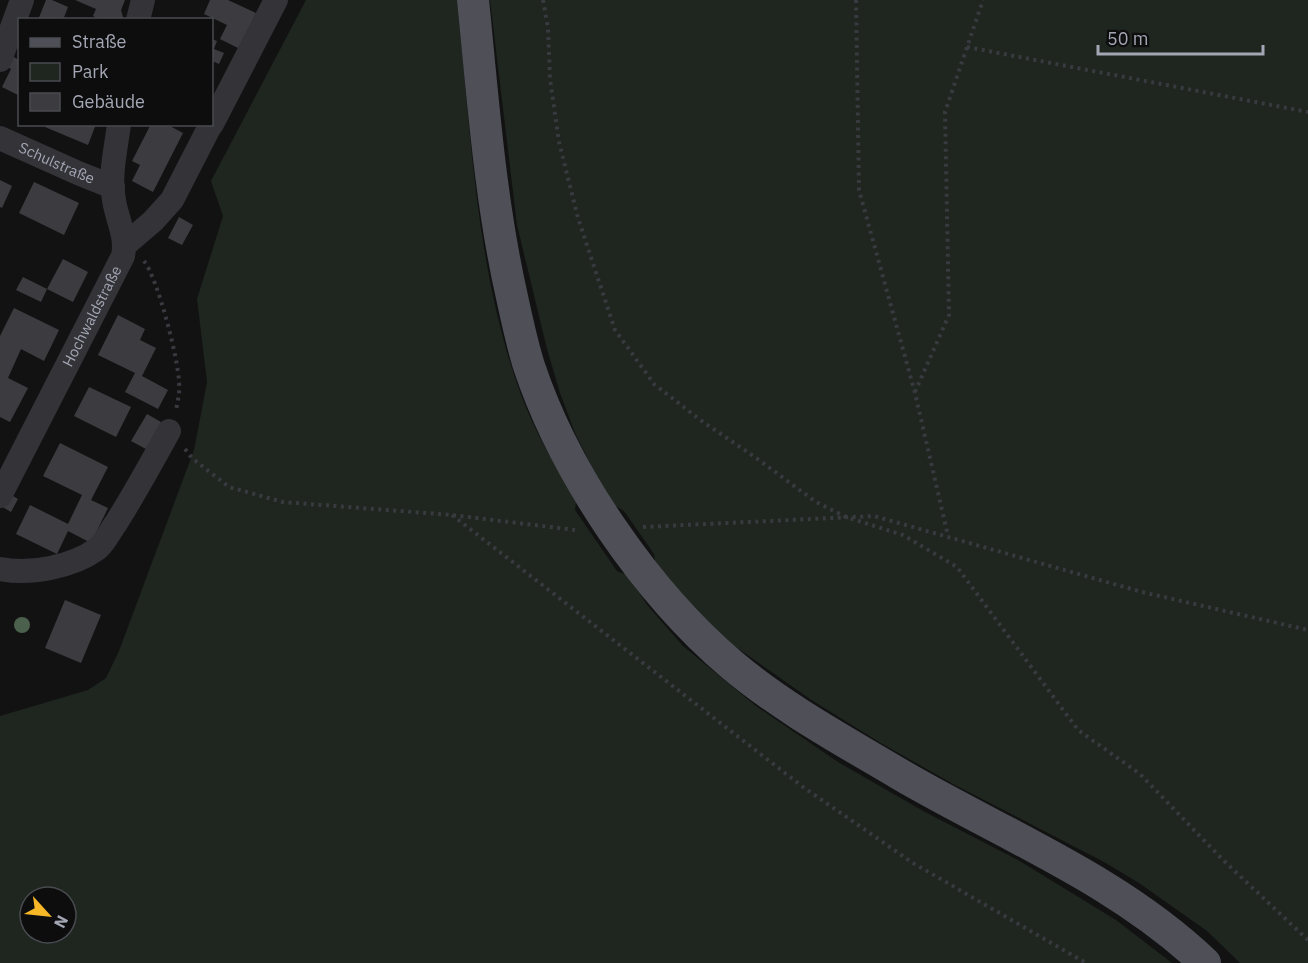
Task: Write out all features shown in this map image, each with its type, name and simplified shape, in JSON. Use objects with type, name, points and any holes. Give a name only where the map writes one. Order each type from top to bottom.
[{"type":"main road","points":[[473,0],[500,235],[519,329],[529,366],[547,412],[567,454],[608,524],[671,605],[699,635],[735,667],[828,732],[929,791],[1031,845],[1136,908],[1179,939],[1205,963]]},
{"type":"street","points":[[0,60],[22,0]]},
{"type":"street","points":[[138,18],[143,0]]},
{"type":"street","points":[[213,120],[276,0]]},
{"type":"street","points":[[119,126],[113,187],[125,245],[153,221],[172,200],[210,126]]},
{"type":"street","name":"Schulstraße","points":[[0,138],[113,187]]},
{"type":"street","name":"Hochwaldstraße","points":[[0,496],[118,268],[125,245]]},
{"type":"street","points":[[0,569],[29,572],[46,570],[65,564],[98,548],[124,509],[169,431]]},
{"type":"path","points":[[543,0],[548,28],[550,80],[559,142],[578,218],[615,330],[654,384],[816,502],[846,517],[903,535],[957,567],[1078,730],[1140,774],[1222,860],[1308,940]]},
{"type":"path","points":[[856,0],[859,190],[915,393],[948,536]]},
{"type":"path","points":[[915,393],[949,315],[945,112],[983,0]]},
{"type":"path","points":[[967,47],[1308,112]]},
{"type":"path","points":[[125,245],[139,255],[149,267],[163,309],[179,378],[179,393],[169,431],[192,458],[229,487],[283,502],[452,515],[575,530]]},
{"type":"path","points":[[452,515],[802,788],[914,863],[1086,963]]},
{"type":"path","points":[[633,527],[874,516],[1142,592],[1308,630]]},
{"type":"green space","points":[[306,0],[457,0],[477,198],[493,296],[505,345],[532,421],[576,502],[575,510],[617,571],[627,575],[648,606],[683,646],[756,706],[838,762],[925,812],[1018,860],[1116,920],[1172,963],[0,963],[0,716],[88,690],[106,678],[119,651],[194,450],[207,382],[197,299],[223,216],[211,181]]},
{"type":"green space","points":[[490,0],[1308,0],[1308,963],[1240,963],[1207,931],[1139,883],[1104,862],[953,784],[810,699],[733,645],[693,608],[656,567],[654,554],[624,511],[614,505],[575,433],[547,349],[517,225]]},
{"type":"building","points":[[46,0],[52,0],[68,7],[64,18],[39,18]]},
{"type":"building","points":[[75,0],[125,0],[121,10],[123,18],[96,18],[93,16],[96,9]]},
{"type":"building","points":[[210,0],[228,0],[256,13],[240,49],[220,39],[227,25],[204,14]]},
{"type":"building","points":[[213,39],[217,41],[214,49],[224,53],[219,64],[213,61]]},
{"type":"building","points":[[7,54],[18,59],[18,95],[2,87],[11,69],[2,64]]},
{"type":"building","points":[[45,126],[95,126],[88,145]]},
{"type":"building","points":[[150,126],[170,126],[183,133],[153,192],[132,181],[140,165],[132,161]]},
{"type":"building","points":[[0,180],[12,186],[2,208],[0,207]]},
{"type":"building","points":[[34,182],[79,203],[64,235],[19,213]]},
{"type":"building","points":[[179,217],[193,225],[182,245],[168,238]]},
{"type":"building","points":[[63,259],[88,272],[73,302],[47,289]]},
{"type":"building","points":[[23,277],[47,289],[41,302],[16,290]]},
{"type":"building","points":[[14,308],[59,330],[44,361],[21,349],[8,378],[28,388],[10,422],[0,417],[0,336]]},
{"type":"building","points":[[118,315],[145,329],[140,340],[156,348],[142,376],[168,390],[158,409],[125,392],[135,373],[98,355]]},
{"type":"building","points":[[89,387],[131,407],[116,437],[74,416]]},
{"type":"building","points":[[147,414],[161,422],[146,449],[131,441]]},
{"type":"building","points":[[60,443],[108,467],[91,500],[108,508],[91,543],[68,531],[57,554],[16,534],[30,505],[68,524],[82,495],[43,476]]},
{"type":"building","points":[[8,493],[18,499],[11,512],[1,506]]},
{"type":"building","points":[[65,600],[101,615],[81,663],[45,648]]}]
